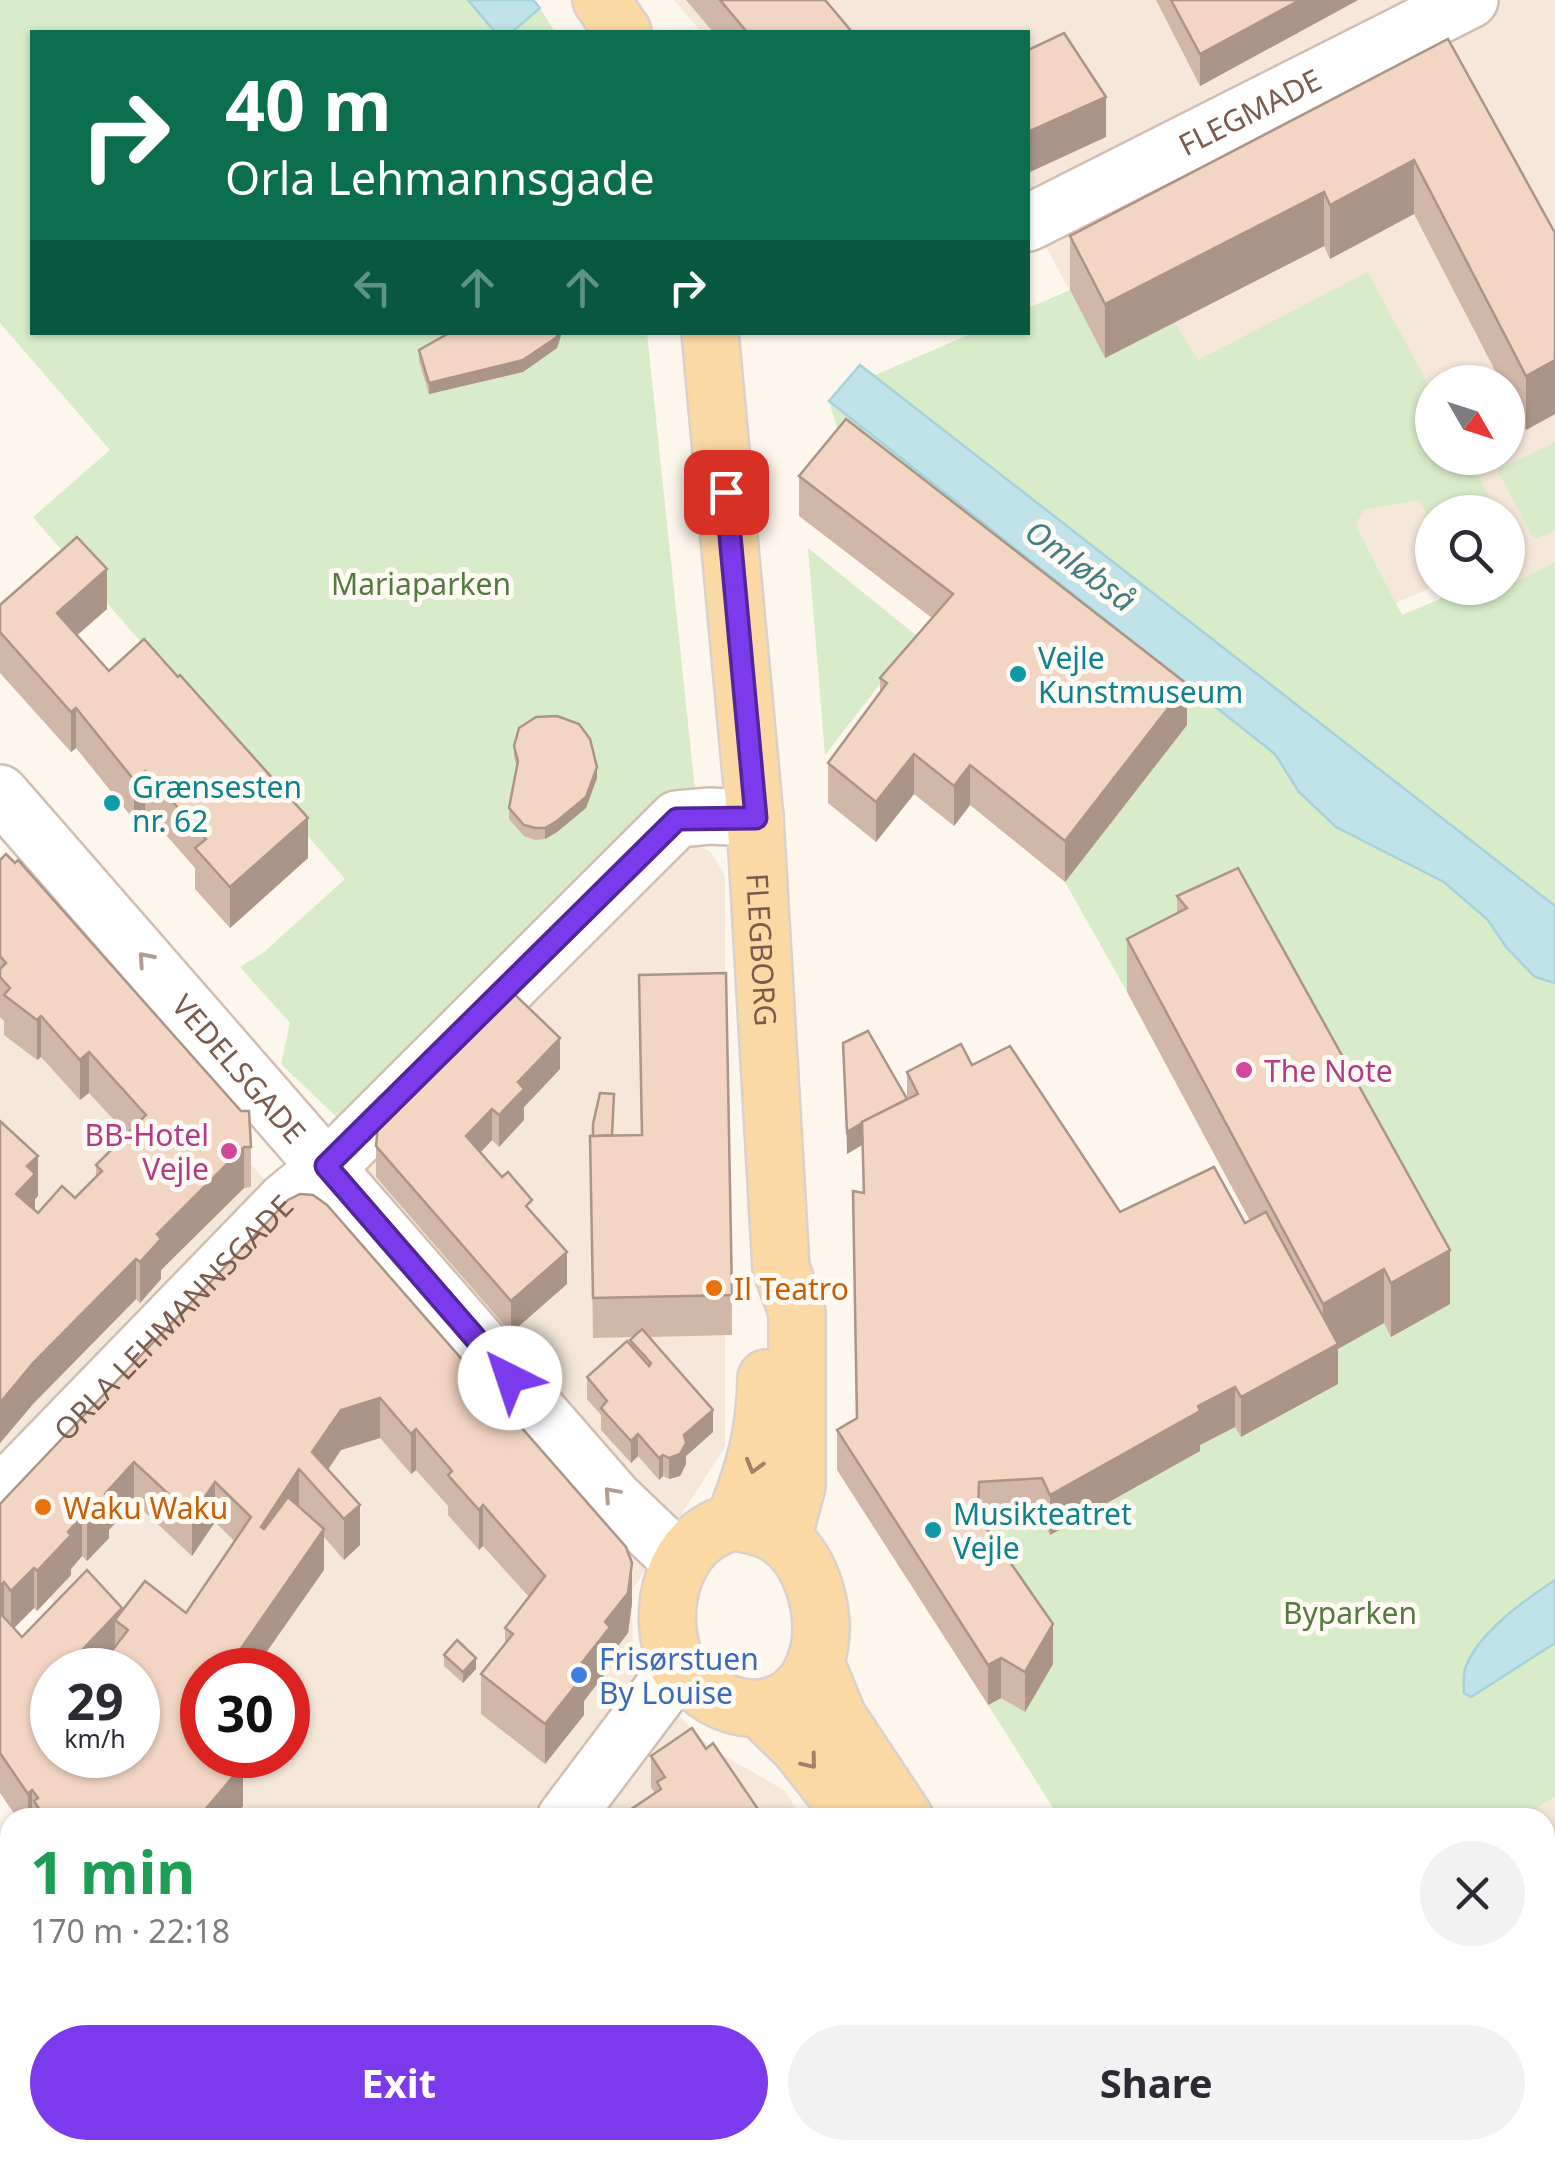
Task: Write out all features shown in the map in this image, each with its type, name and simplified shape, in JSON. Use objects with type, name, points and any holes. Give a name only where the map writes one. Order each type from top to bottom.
[{"type":"main road","points":[[601,0],[622,30]]},
{"type":"main road","name":"FLEGBORG","points":[[710,335],[756,818],[781,1268],[798,1312],[797,1486],[758,1530]]},
{"type":"main road","points":[[816,1662],[785,1700],[761,1710],[740,1708],[712,1697],[678,1668],[666,1614],[670,1587],[694,1541],[715,1526],[758,1530],[800,1557],[815,1591],[820,1617],[816,1662],[838,1717],[898,1808]]},
{"type":"main road","points":[[761,1710],[798,1746],[847,1808]]},
{"type":"street","name":"FLEGMADE","points":[[1030,222],[1470,0]]},
{"type":"street","name":"VEDELSGADE","points":[[0,793],[306,1183],[681,1562]]},
{"type":"street","name":"ORLA LEHMANNSGADE","points":[[0,1494],[306,1183],[677,819],[756,818]]},
{"type":"street","points":[[573,1808],[678,1668]]},
{"type":"shaded area","points":[[674,0],[1555,0],[1555,562],[1525,577],[1525,495],[1415,495],[1415,595],[1396,603],[1356,525],[1105,358],[1030,216],[1030,30],[699,30]]},
{"type":"shaded area","points":[[691,843],[710,851],[725,875],[725,1447],[631,1592],[634,1670],[712,1749],[784,1790],[796,1808],[203,1808],[189,1778],[310,1778],[310,1648],[180,1648],[180,1759],[160,1717],[160,1648],[86,1648],[0,1528],[0,891],[305,1223]]},
{"type":"shaded area","points":[[1555,1798],[1555,1808],[1538,1808]]},
{"type":"green space","name":"Mariaparken","points":[[0,0],[468,0],[493,30],[30,30],[30,335],[647,335],[695,790],[661,802],[349,1129],[281,1064],[290,1023],[240,967],[264,952],[345,879],[33,517],[110,450],[0,323]]},
{"type":"green space","points":[[540,8],[554,30],[514,30]]},
{"type":"green space","name":"Byparken","points":[[1368,272],[1418,365],[1415,475],[1477,475],[1489,495],[1415,495],[1415,501],[1363,510],[1356,525],[1402,615],[1426,605],[1525,605],[1525,577],[1555,562],[1555,1797],[1537,1808],[1053,1808],[988,1705],[979,1522],[1042,1519],[1235,1427],[1242,1437],[1337,1385],[1323,1357],[1384,1323],[1392,1337],[1450,1304],[1187,962],[1127,992],[1065,882],[1186,724],[846,459],[829,401],[860,365],[875,375],[968,335],[1030,335],[1030,307],[1070,290],[1105,357],[1174,322],[1198,360]]},
{"type":"green space","points":[[1555,442],[1555,531],[1534,539],[1525,522],[1525,495],[1510,495],[1500,475],[1525,475],[1525,456]]},
{"type":"green space","points":[[808,548],[917,636],[825,755]]},
{"type":"water","points":[[468,0],[533,0],[540,8],[514,30],[493,30]]},
{"type":"water","name":"Omløbså","points":[[860,365],[1555,906],[1555,983],[1535,977],[1506,947],[1488,920],[1444,882],[1336,827],[1299,792],[1275,754],[829,401]]},
{"type":"water","points":[[1555,1580],[1555,1643],[1471,1697],[1464,1693],[1465,1669],[1480,1643],[1503,1619]]},
{"type":"building","points":[[720,0],[825,0],[850,30],[745,30]]},
{"type":"building","points":[[1171,0],[1300,0],[1200,54]]},
{"type":"building","points":[[1064,33],[1106,97],[1030,131],[1030,49]]},
{"type":"building","points":[[1448,39],[1555,233],[1555,360],[1526,376],[1525,365],[1520,365],[1414,160],[1330,205],[1324,192],[1105,304],[1070,236]]},
{"type":"building","points":[[446,335],[557,335],[523,360],[429,383],[419,350]]},
{"type":"building","name":"Vejle Kunstmuseum","points":[[846,419],[1187,684],[1065,841],[970,765],[954,786],[914,754],[876,802],[828,763],[887,683],[880,678],[953,594],[799,476]]},
{"type":"building","points":[[77,537],[107,569],[57,613],[109,671],[144,639],[308,818],[230,887],[195,848],[206,839],[145,771],[134,780],[76,708],[71,712],[0,632],[0,605]]},
{"type":"building","points":[[557,716],[579,724],[590,739],[597,767],[586,797],[557,821],[545,828],[535,828],[524,825],[509,808],[518,761],[514,746],[519,728],[536,717]]},
{"type":"building","points":[[6,854],[15,863],[18,860],[241,1111],[249,1111],[251,1147],[244,1147],[157,1234],[161,1239],[140,1262],[136,1259],[33,1363],[0,1403],[0,1121],[38,1156],[27,1166],[35,1174],[16,1194],[38,1213],[62,1186],[75,1198],[102,1171],[96,1165],[146,1115],[89,1052],[80,1060],[41,1016],[37,1020],[4,995],[10,988],[0,977],[0,969],[6,963],[0,956],[0,860]]},
{"type":"building","name":"The Note","points":[[1238,868],[1450,1250],[1391,1283],[1384,1269],[1323,1304],[1127,939],[1187,908],[1177,896]]},
{"type":"building","points":[[726,973],[732,1295],[593,1298],[590,1136],[642,1135],[639,975]]},
{"type":"building","points":[[506,986],[560,1038],[518,1082],[524,1089],[499,1115],[492,1109],[466,1136],[502,1177],[508,1172],[532,1200],[526,1206],[567,1252],[511,1301],[376,1146],[378,1124]]},
{"type":"building","points":[[868,1031],[907,1099],[847,1132],[843,1043]]},
{"type":"building","points":[[961,1044],[972,1065],[1010,1046],[1120,1212],[1214,1167],[1245,1223],[1266,1212],[1338,1344],[1241,1397],[1235,1387],[1198,1406],[1200,1411],[1050,1495],[1042,1478],[979,1482],[978,1516],[1053,1624],[1025,1672],[1001,1658],[988,1665],[837,1430],[857,1418],[853,1191],[864,1193],[862,1122],[918,1094],[907,1072]]},
{"type":"building","points":[[600,1093],[614,1094],[612,1135],[593,1136]]},
{"type":"building","points":[[300,1194],[313,1195],[327,1205],[626,1547],[632,1563],[628,1593],[605,1622],[610,1627],[577,1669],[584,1675],[545,1724],[481,1674],[513,1634],[505,1628],[545,1576],[483,1505],[479,1510],[448,1475],[452,1471],[416,1429],[411,1434],[380,1398],[341,1410],[312,1452],[360,1505],[344,1519],[299,1469],[261,1527],[264,1529],[288,1497],[324,1529],[241,1648],[180,1648],[180,1778],[232,1778],[206,1808],[39,1808],[34,1801],[38,1798],[32,1790],[28,1794],[0,1753],[0,1613],[22,1637],[87,1570],[122,1608],[84,1648],[30,1648],[30,1778],[160,1778],[160,1648],[114,1648],[128,1630],[115,1620],[145,1581],[186,1613],[251,1517],[215,1482],[192,1516],[134,1462],[105,1494],[109,1498],[87,1521],[82,1516],[68,1532],[71,1535],[37,1571],[34,1568],[11,1591],[4,1582],[0,1586],[0,1504],[288,1200]]},
{"type":"building","points":[[642,1329],[713,1410],[684,1435],[686,1443],[680,1454],[669,1458],[659,1458],[638,1434],[631,1441],[601,1408],[607,1401],[587,1377],[627,1341],[649,1366],[651,1363],[630,1340]]},
{"type":"building","points":[[457,1640],[476,1658],[463,1672],[444,1655]]},
{"type":"building","points":[[692,1728],[706,1749],[713,1743],[757,1808],[633,1808],[661,1789],[657,1782],[665,1777],[651,1756]]},
{"type":"place","name":"Vejle Kunstmuseum","points":[[1018,674]]},
{"type":"place","name":"Grænsesten nr. 62","points":[[112,803]]},
{"type":"place","name":"The Note","points":[[1244,1070]]},
{"type":"place","name":"BB-Hotel Vejle","points":[[229,1151]]},
{"type":"place","name":"Il Teatro","points":[[714,1288]]},
{"type":"place","name":"Waku Waku","points":[[43,1507]]},
{"type":"place","name":"Musikteatret Vejle","points":[[933,1530]]},
{"type":"place","name":"Frisørstuen By Louise","points":[[579,1675]]},
{"type":"route","points":[[510,1378],[326,1166],[677,819],[756,818],[726,492]]}]
